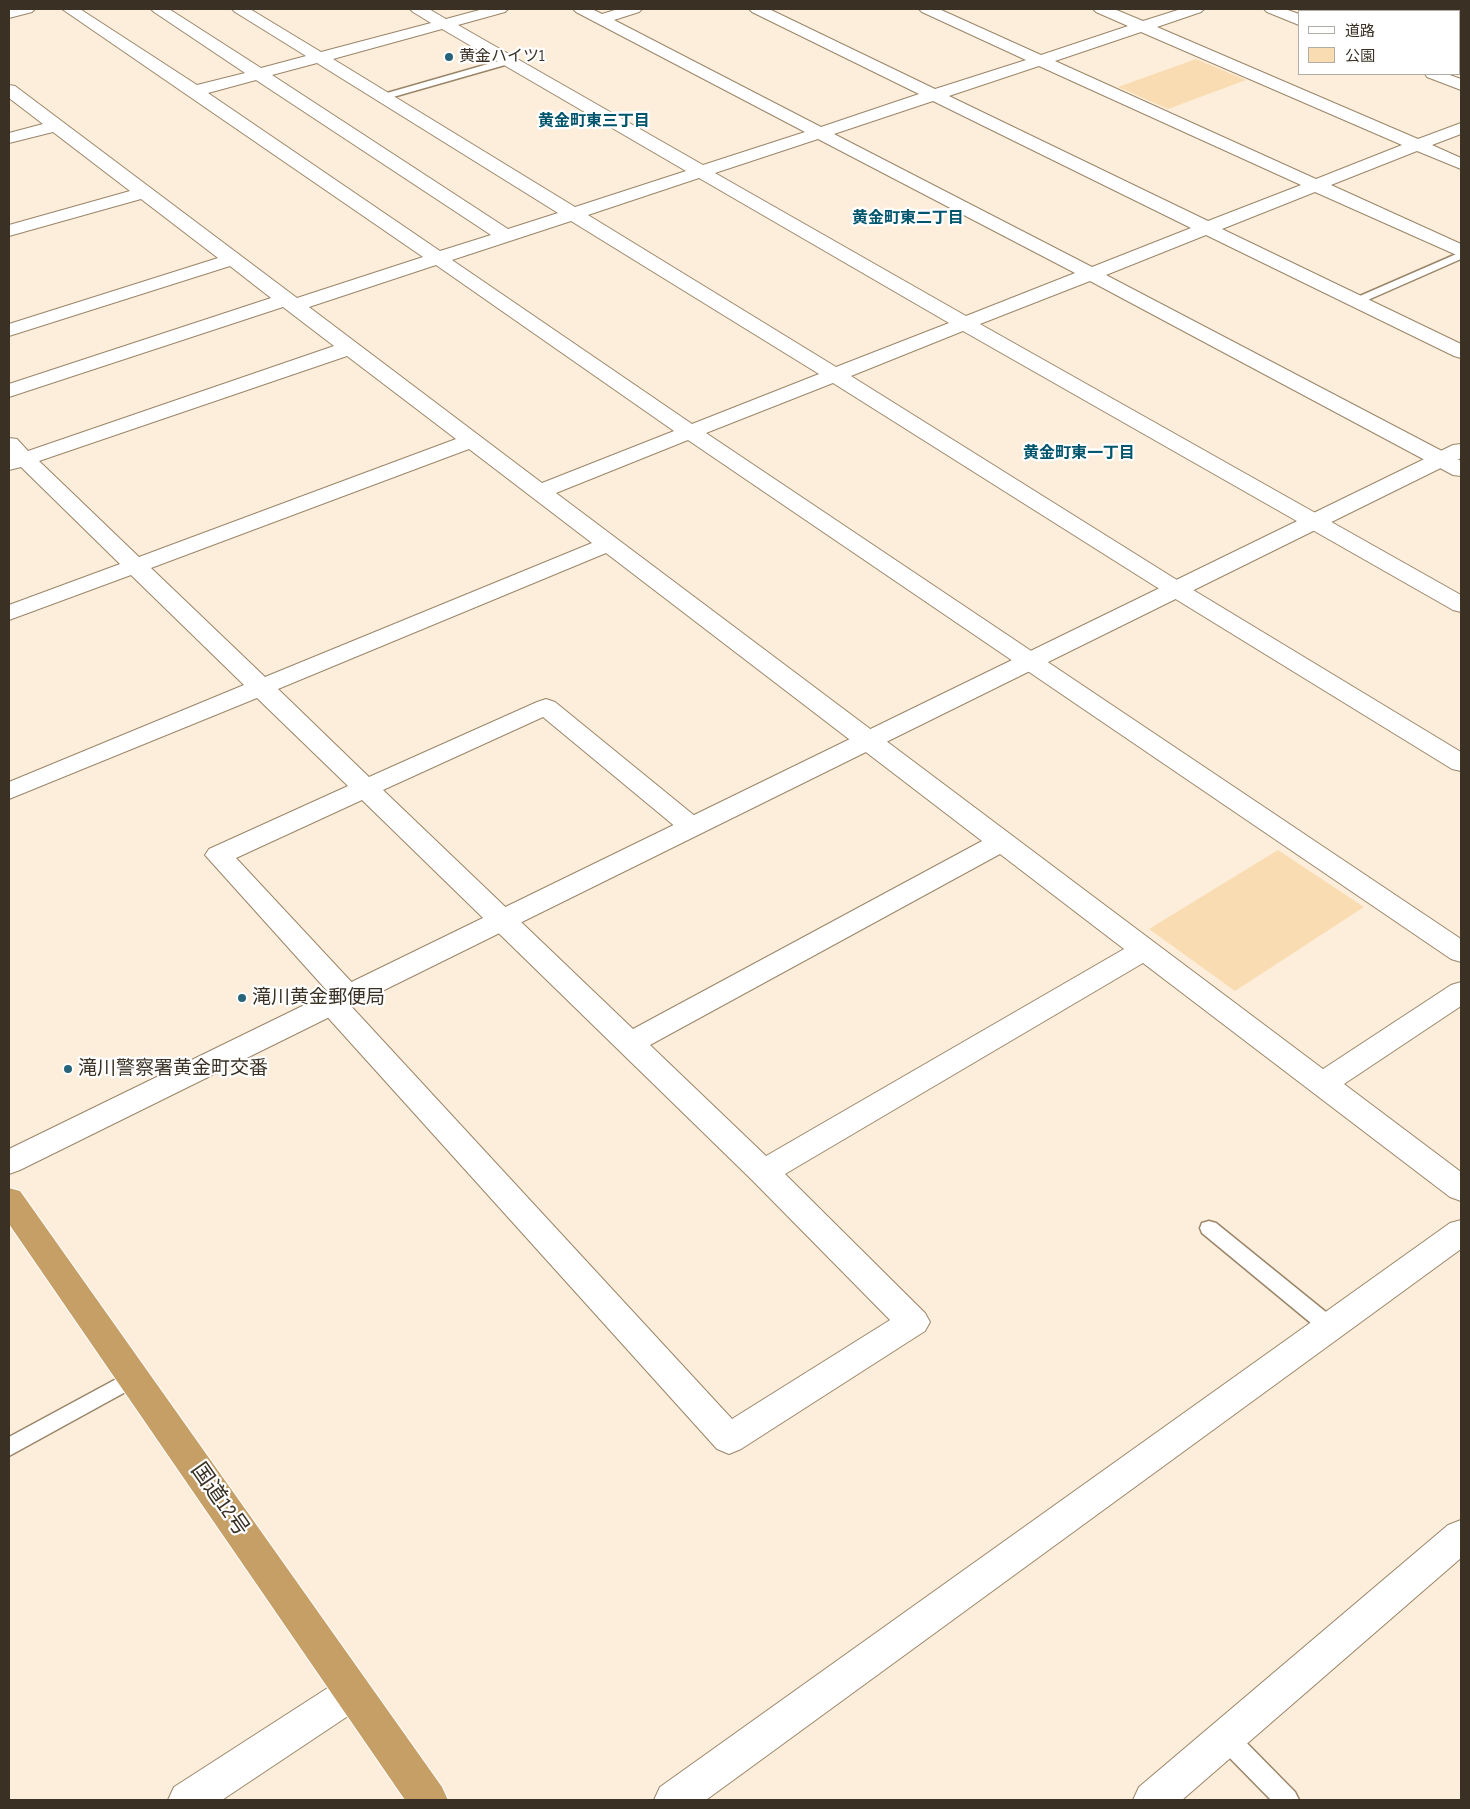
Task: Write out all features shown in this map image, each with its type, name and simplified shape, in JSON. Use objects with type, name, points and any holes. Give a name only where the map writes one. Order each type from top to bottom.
[{"type":"highway","name":"国道12号","points":[[9,1200],[428,1800]]},
{"type":"street","points":[[9,13],[27,9]]},
{"type":"street","points":[[70,9],[195,91],[690,432],[1461,952]]},
{"type":"street","points":[[159,9],[506,236]]},
{"type":"street","points":[[240,9],[835,375],[1177,590],[1461,763]]},
{"type":"street","points":[[418,9],[965,324],[1461,605]]},
{"type":"street","points":[[195,91],[500,9]]},
{"type":"street","points":[[581,9],[1091,274],[1455,460]]},
{"type":"street","points":[[601,19],[634,9]]},
{"type":"street","points":[[758,9],[1461,352]]},
{"type":"street","points":[[927,9],[1461,253]]},
{"type":"street","points":[[1101,9],[1461,164]]},
{"type":"street","points":[[9,391],[288,303],[437,259],[1196,9]]},
{"type":"street","points":[[1272,9],[1298,20]]},
{"type":"street","points":[[1436,75],[1461,85]]},
{"type":"street","points":[[9,90],[142,193],[1461,1189]]},
{"type":"street","points":[[9,138],[55,126]]},
{"type":"street","points":[[538,492],[1461,128]]},
{"type":"street","points":[[9,231],[142,193]]},
{"type":"street","points":[[9,330],[231,260]]},
{"type":"street","points":[[349,348],[14,456],[134,566],[261,688],[365,790],[763,1172],[913,1322],[729,1439],[340,1000],[218,855],[365,790],[546,707],[692,827]]},
{"type":"street","points":[[9,613],[471,441]]},
{"type":"street","points":[[9,1162],[1314,522],[1455,460]]},
{"type":"street","points":[[9,791],[608,544]]},
{"type":"street","points":[[629,1044],[1001,842]]},
{"type":"street","points":[[763,1172],[1144,950]]},
{"type":"street","points":[[1322,1084],[1461,992]]},
{"type":"street","points":[[674,1800],[1461,1232]]},
{"type":"street","points":[[1153,1800],[1461,1536]]},
{"type":"street","points":[[188,1800],[353,1692]]},
{"type":"lane","points":[[383,97],[509,61]]},
{"type":"lane","points":[[1357,301],[1461,253]]},
{"type":"lane","points":[[1209,1228],[1330,1327]]},
{"type":"lane","points":[[9,1447],[133,1378]]},
{"type":"lane","points":[[1226,1738],[1287,1800]]},
{"type":"green space","points":[[1196,59],[1246,80],[1168,109],[1118,87]]},
{"type":"green space","points":[[1278,850],[1364,907],[1235,991],[1149,929]]},
{"type":"place","name":"黄金ハイツ1","points":[[449,57]]},
{"type":"place","name":"滝川黄金郵便局","points":[[242,998]]},
{"type":"place","name":"滝川警察署黄金町交番","points":[[68,1069]]},
{"type":"district","name":"黄金町東三丁目","points":[[594,122]]},
{"type":"district","name":"黄金町東二丁目","points":[[908,219]]},
{"type":"district","name":"黄金町東一丁目","points":[[1079,454]]}]
